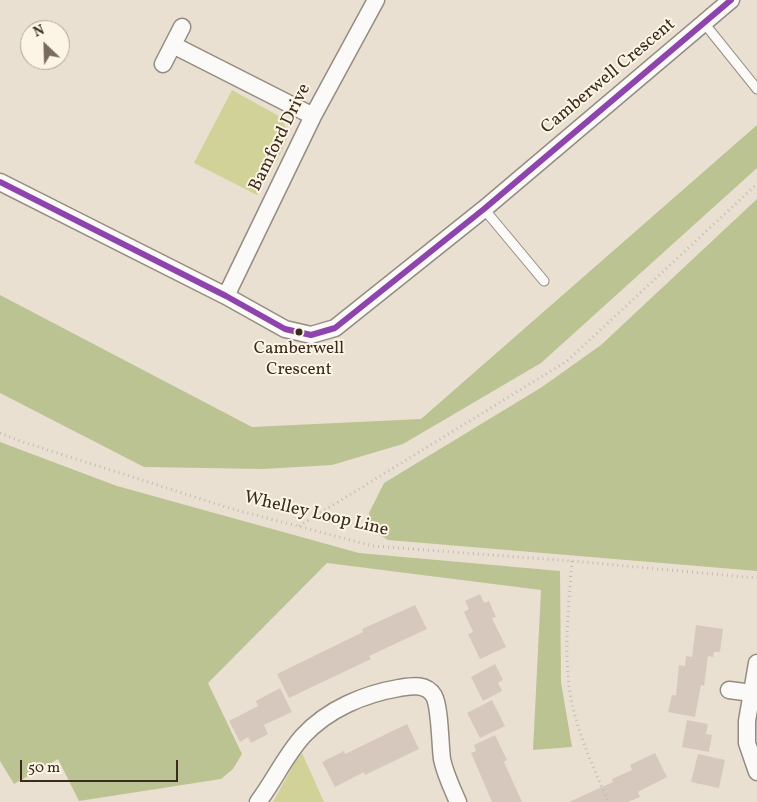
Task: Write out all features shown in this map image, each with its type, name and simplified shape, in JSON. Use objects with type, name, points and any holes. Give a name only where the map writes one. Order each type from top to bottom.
[{"type":"street","name":"Bamford Drive","points":[[226,296],[313,116],[376,0]]},
{"type":"street","name":"Camberwell Crescent","points":[[0,182],[226,296],[285,329],[311,335],[335,328],[484,209],[732,0]]},
{"type":"street","points":[[163,64],[182,27]]},
{"type":"street","points":[[173,45],[313,116]]},
{"type":"street","points":[[757,664],[747,721],[747,743],[757,772]]},
{"type":"street","points":[[258,802],[302,737],[334,710],[386,690],[415,685],[426,688],[434,696],[443,761],[458,802]]},
{"type":"street","points":[[729,690],[752,693]]},
{"type":"lane","points":[[704,23],[757,89]]},
{"type":"lane","points":[[484,209],[544,281]]},
{"type":"path","points":[[300,526],[567,361],[757,184]]},
{"type":"path","name":"Whelley Loop Line","points":[[0,433],[229,508],[373,546],[572,561],[757,578]]},
{"type":"path","points":[[572,561],[566,635],[568,677],[582,739],[608,802]]},
{"type":"green space","points":[[232,90],[277,115],[283,121],[286,129],[287,135],[283,148],[257,195],[194,163]]},
{"type":"green space","points":[[757,125],[757,168],[541,363],[403,444],[332,465],[263,469],[144,467],[0,393],[0,295],[252,427],[421,419]]},
{"type":"green space","points":[[757,199],[757,571],[388,540],[372,530],[369,513],[384,483],[542,387],[601,345]]},
{"type":"green space","points":[[0,442],[117,486],[359,553],[560,571],[561,682],[572,747],[533,750],[541,590],[327,563],[208,683],[242,754],[233,769],[221,779],[79,801],[58,759],[14,784],[0,761]]},
{"type":"green space","points":[[302,753],[324,802],[273,802],[296,760]]},
{"type":"building","points":[[480,594],[484,603],[489,601],[496,617],[492,618],[506,647],[480,659],[468,634],[473,632],[464,612],[469,609],[465,601]]},
{"type":"building","points":[[415,605],[427,629],[369,656],[371,659],[289,698],[277,674],[363,632],[362,629]]},
{"type":"building","points":[[696,625],[723,629],[720,652],[714,652],[713,657],[708,656],[704,686],[701,685],[695,717],[668,712],[672,695],[676,695],[679,665],[685,666],[686,656],[692,657]]},
{"type":"building","points":[[495,664],[503,680],[498,683],[502,691],[483,701],[471,677]]},
{"type":"building","points":[[280,688],[292,712],[264,725],[268,734],[251,743],[248,737],[240,742],[229,721],[258,706],[256,701]]},
{"type":"building","points":[[492,700],[505,726],[480,738],[467,713]]},
{"type":"building","points":[[687,720],[708,724],[706,734],[712,735],[709,752],[682,747]]},
{"type":"building","points":[[407,724],[419,749],[365,775],[364,772],[335,787],[322,762],[344,751],[345,754]]},
{"type":"building","points":[[495,735],[507,760],[504,762],[522,802],[492,802],[471,753],[476,751],[474,745]]},
{"type":"building","points":[[655,753],[667,777],[638,792],[640,797],[628,802],[569,802],[613,782],[612,779],[632,770],[630,765]]},
{"type":"building","points":[[698,754],[725,760],[719,788],[691,782]]},
{"type":"transit line","points":[[0,182],[226,296],[285,329],[311,335],[335,328],[484,209],[731,0]]},
{"type":"place","name":"Camberwell Crescent","points":[[299,332]]}]
